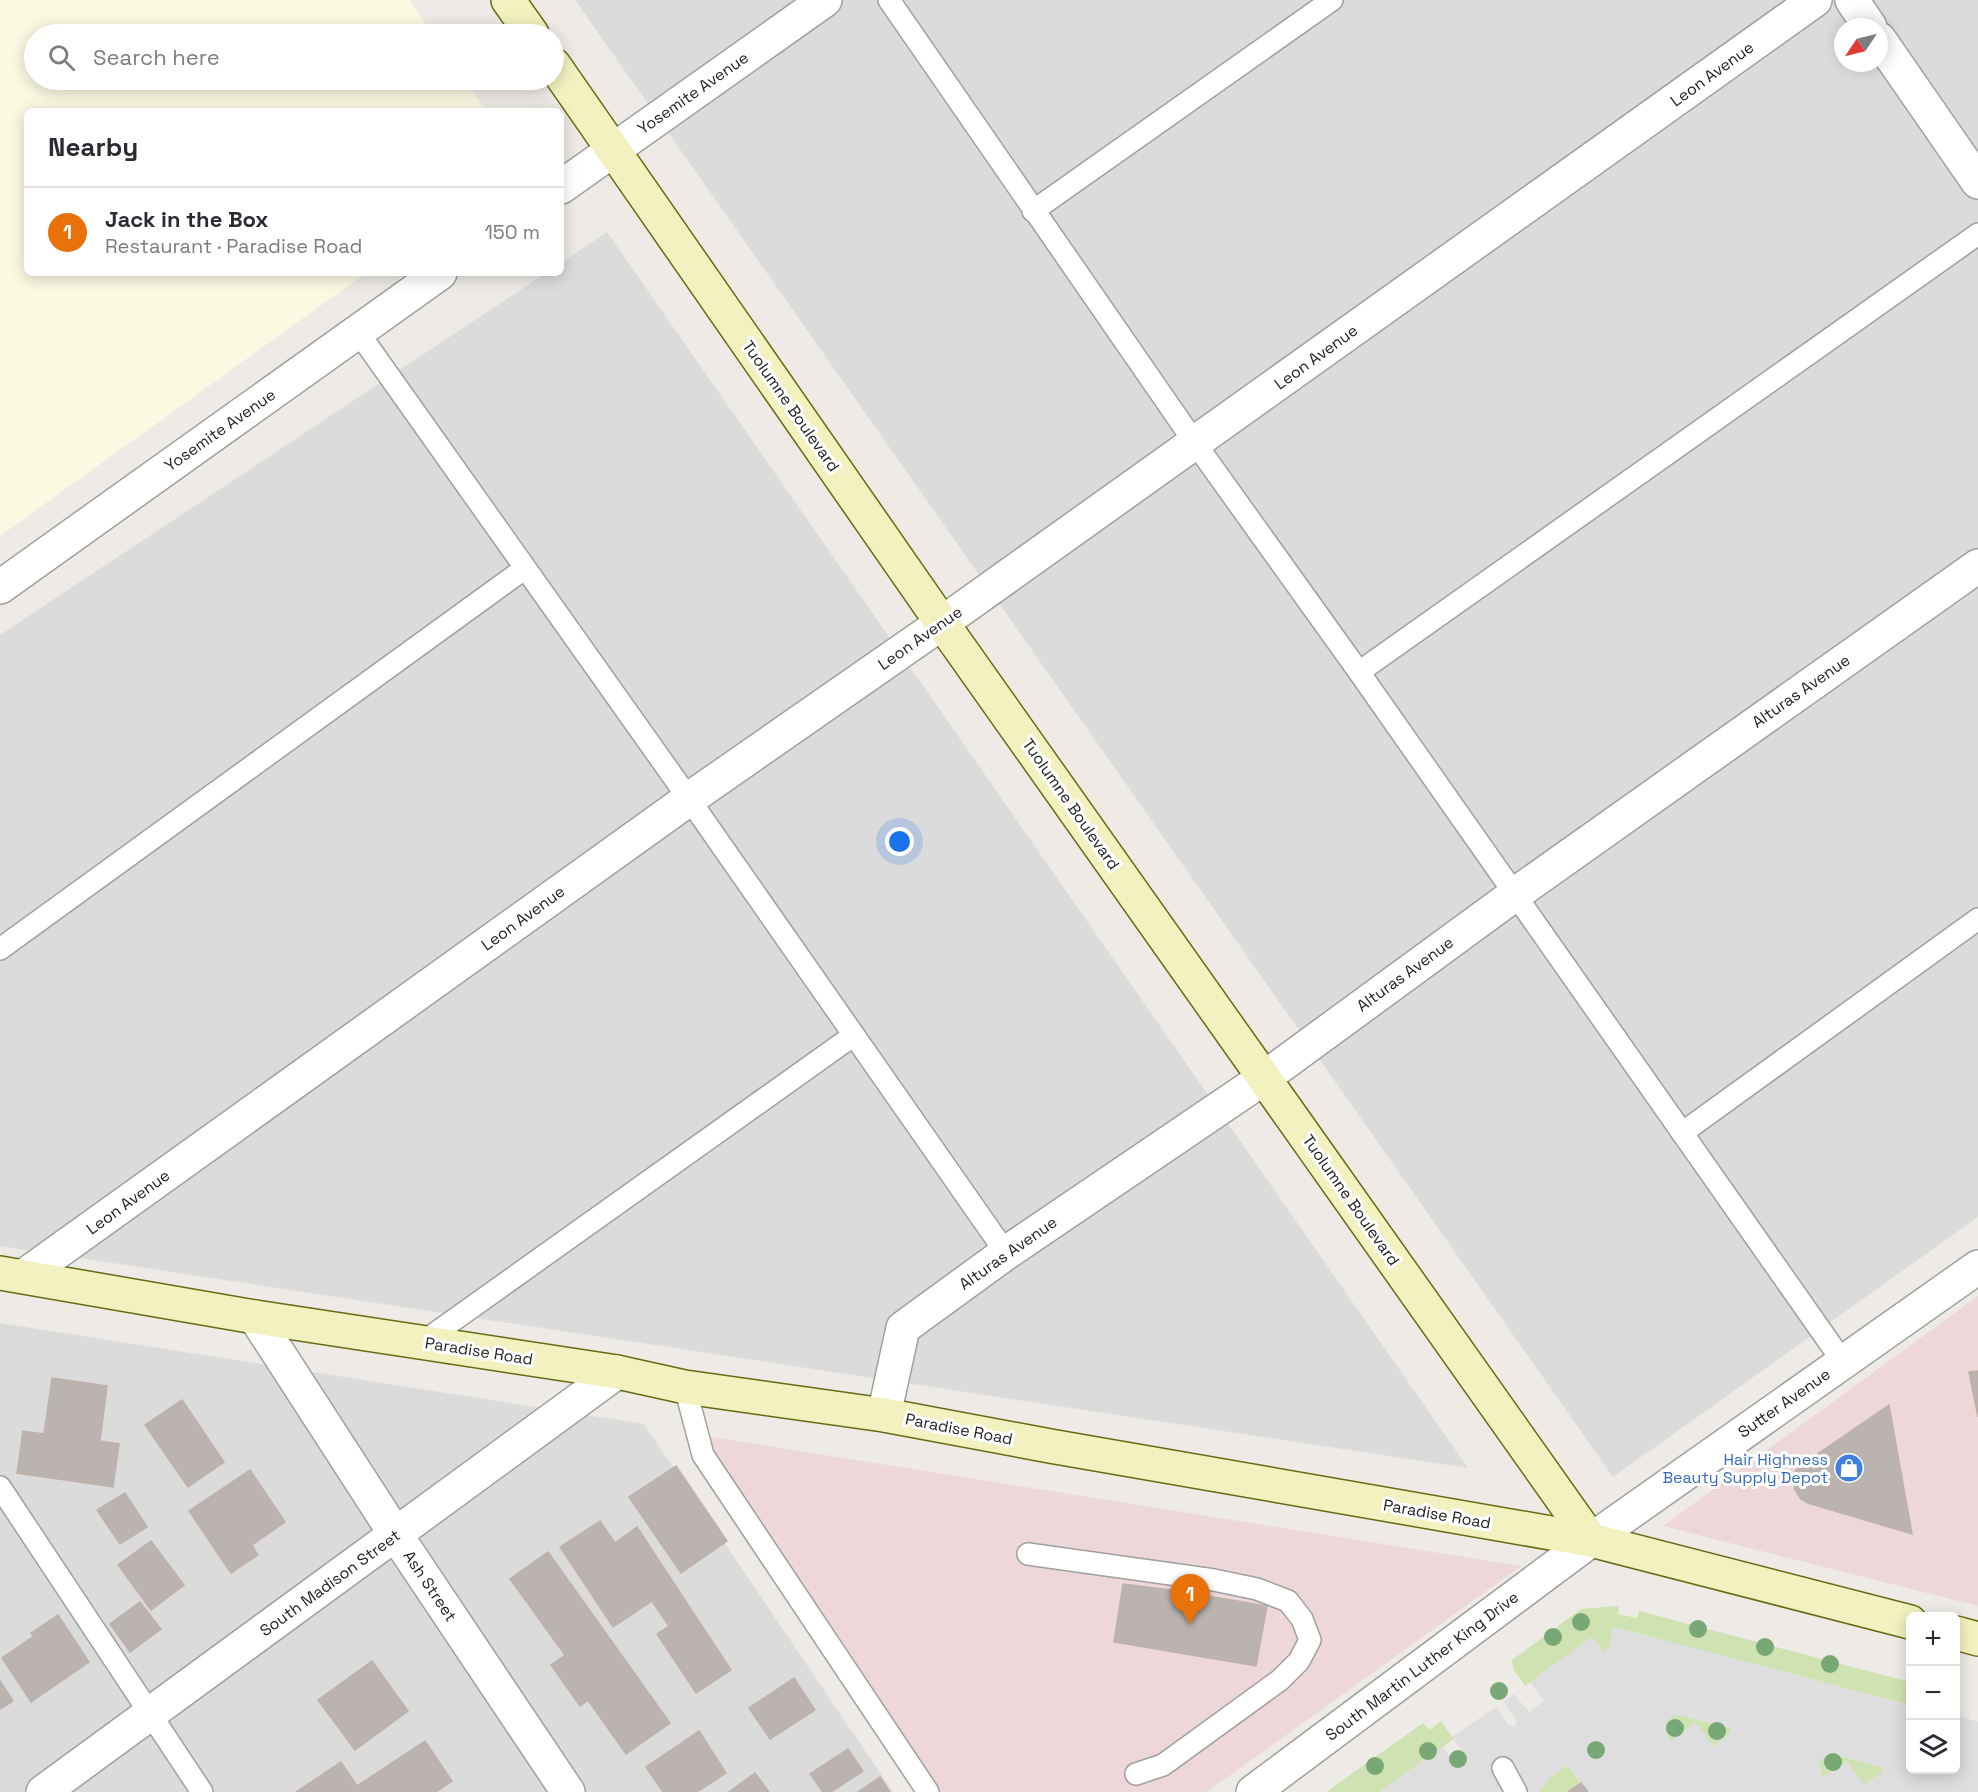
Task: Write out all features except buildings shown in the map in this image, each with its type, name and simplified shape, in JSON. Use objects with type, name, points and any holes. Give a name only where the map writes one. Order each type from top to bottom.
[{"type":"main road","points":[[508,0],[525,24]]},
{"type":"main road","name":"Tuolumne Boulevard","points":[[564,79],[942,623],[1592,1540]]},
{"type":"main road","name":"Paradise Road","points":[[12,1275],[255,1317],[617,1372],[685,1387],[884,1415],[1592,1540],[1906,1621]]},
{"type":"main road","points":[[1960,1634],[1978,1639]]},
{"type":"street","name":"Yosemite Avenue","points":[[564,185],[825,0]]},
{"type":"street","name":"Leon Avenue","points":[[12,1275],[942,623],[1815,0]]},
{"type":"street","points":[[1852,0],[1864,18]]},
{"type":"street","points":[[1888,52],[1978,182]]},
{"type":"street","name":"Yosemite Avenue","points":[[0,587],[436,276]]},
{"type":"street","name":"Alturas Avenue","points":[[884,1415],[903,1328],[1006,1253],[1264,1078],[1514,895],[1978,566]]},
{"type":"street","name":"Sutter Avenue","points":[[1592,1540],[1978,1267]]},
{"type":"street","name":"Ash Street","points":[[255,1317],[396,1535],[568,1792]]},
{"type":"street","name":"South Madison Street","points":[[43,1792],[617,1372]]},
{"type":"street","name":"South Martin Luther King Drive","points":[[1253,1792],[1592,1540]]},
{"type":"lane","points":[[889,0],[1195,443],[1359,672],[1843,1362]]},
{"type":"lane","points":[[1033,211],[1332,0]]},
{"type":"lane","points":[[1359,672],[1978,234]]},
{"type":"lane","points":[[358,332],[689,799],[1006,1253]]},
{"type":"lane","points":[[0,949],[524,568]]},
{"type":"lane","points":[[1682,1132],[1978,919]]},
{"type":"lane","points":[[423,1342],[854,1035]]},
{"type":"lane","points":[[685,1387],[703,1455],[928,1792]]},
{"type":"lane","points":[[0,1487],[202,1792]]},
{"type":"lane","points":[[1028,1554],[1214,1580],[1257,1589],[1288,1600],[1302,1619],[1310,1640],[1299,1661],[1280,1680],[1163,1765],[1136,1774]]},
{"type":"lane","points":[[1503,1768],[1516,1792]]},
{"type":"shaded area","points":[[0,0],[409,0],[426,24],[24,24],[24,90],[471,90],[485,108],[24,108],[24,276],[362,276],[0,536]]},
{"type":"shaded area","points":[[575,0],[1978,0],[1978,1217],[1613,1477]]},
{"type":"shaded area","points":[[607,232],[1468,1468],[0,1246],[0,635],[541,276],[564,276],[564,261]]},
{"type":"shaded area","points":[[1978,1296],[1978,1606],[1663,1526]]},
{"type":"shaded area","points":[[0,1323],[644,1424],[893,1792],[0,1792]]},
{"type":"shaded area","points":[[687,1433],[1521,1566],[1207,1792],[932,1792]]},
{"type":"shaded area","points":[[1613,1627],[1906,1704],[1906,1774],[1960,1774],[1960,1716],[1978,1722],[1978,1792],[1588,1792],[1567,1765],[1550,1778],[1539,1792],[1379,1792],[1443,1747],[1454,1763],[1464,1764],[1465,1755],[1452,1737],[1496,1707],[1509,1726],[1514,1726],[1517,1721],[1504,1702],[1514,1694],[1529,1712],[1544,1701],[1530,1682],[1591,1637],[1605,1652],[1610,1643]],"holes":[[[1675,1714],[1730,1727],[1732,1731],[1714,1747],[1696,1722],[1670,1741],[1665,1730],[1666,1722]],[[1831,1754],[1882,1767],[1883,1772],[1864,1785],[1847,1761],[1823,1777],[1819,1768],[1820,1761]]]},
{"type":"green space","points":[[1619,1606],[1618,1614],[1637,1618],[1639,1611],[1906,1681],[1906,1704],[1613,1627],[1610,1644],[1605,1652],[1591,1638],[1525,1686],[1513,1668],[1512,1660],[1581,1609]]},
{"type":"green space","points":[[1675,1714],[1730,1728],[1732,1731],[1714,1747],[1670,1741],[1665,1730],[1666,1722]]},
{"type":"green space","points":[[1441,1721],[1454,1739],[1379,1792],[1326,1792],[1423,1723],[1429,1730]]},
{"type":"green space","points":[[1831,1754],[1882,1767],[1883,1772],[1864,1785],[1823,1777],[1819,1768],[1820,1761]]},
{"type":"green space","points":[[1567,1765],[1581,1783],[1568,1792],[1539,1792],[1550,1778]]},
{"type":"place","name":"Hair Highness Beauty Supply Depot","points":[[1849,1468]]},
{"type":"place","name":"Jack in the Box","points":[[1190,1624]]}]
